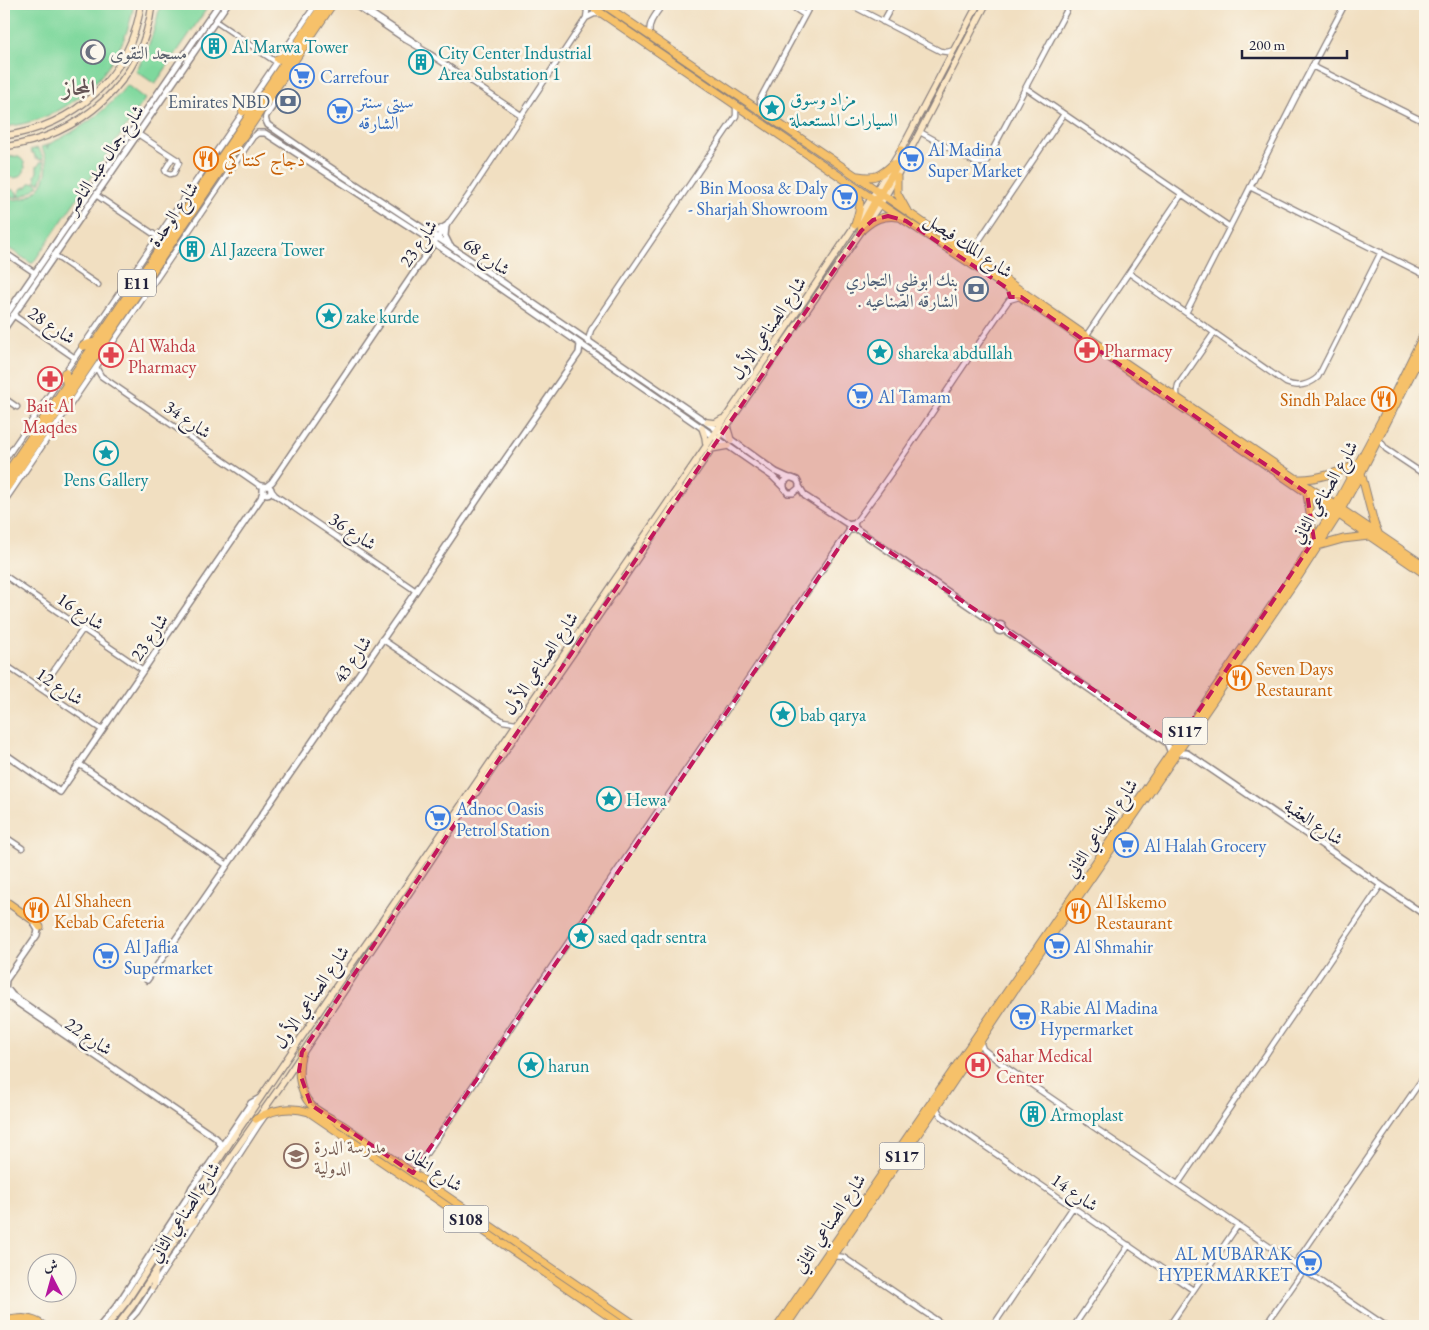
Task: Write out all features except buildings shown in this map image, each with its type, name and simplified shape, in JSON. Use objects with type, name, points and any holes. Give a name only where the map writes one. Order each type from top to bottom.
[{"type":"highway","name":"شارع الوحدة","points":[[4,491],[49,425],[86,376],[125,313],[237,146],[324,4]]},
{"type":"highway","name":"شارع الوحدة","points":[[4,478],[243,125],[270,91],[332,4]]},
{"type":"highway","points":[[277,61],[299,42]]},
{"type":"highway","points":[[243,111],[270,91]]},
{"type":"highway","points":[[237,146],[239,158]]},
{"type":"highway","points":[[204,194],[214,193]]},
{"type":"highway","points":[[125,313],[134,311]]},
{"type":"highway","points":[[83,346],[98,340]]},
{"type":"highway","points":[[65,373],[67,386]]},
{"type":"highway","points":[[49,425],[50,435]]},
{"type":"highway","points":[[10,1323],[35,1326]]},
{"type":"main road","points":[[4,136],[21,134],[58,121],[79,108],[96,93],[109,79],[130,46],[137,27],[141,4]]},
{"type":"main road","points":[[4,147],[31,142],[55,133],[77,121],[98,105],[114,89],[129,69],[142,43],[152,4]]},
{"type":"main road","name":"شارع الملك فيصل","points":[[588,4],[876,201],[1021,297],[1307,494],[1337,510]]},
{"type":"main road","name":"شارع الملك فيصل","points":[[603,4],[856,176],[1086,336],[1298,479],[1337,510]]},
{"type":"main road","points":[[881,194],[892,164],[978,4]]},
{"type":"main road","points":[[861,231],[862,225],[876,201],[896,176],[986,4]]},
{"type":"main road","points":[[714,90],[717,87],[731,96],[732,92]]},
{"type":"main road","points":[[31,142],[27,136],[43,127]]},
{"type":"main road","points":[[881,194],[901,158],[901,150]]},
{"type":"main road","points":[[856,176],[867,178],[877,176],[892,164]]},
{"type":"main road","points":[[896,176],[896,193],[909,214]]},
{"type":"main road","points":[[846,180],[857,192],[861,202],[855,225]]},
{"type":"main road","name":"شارع الصناعي الأول","points":[[117,1326],[156,1271],[469,803],[562,670],[719,431],[724,418],[855,225],[876,201]]},
{"type":"main road","points":[[861,231],[878,217],[900,217]]},
{"type":"main road","name":"شارع الصناعي الأول","points":[[719,431],[727,426],[861,231]]},
{"type":"main road","name":"شارع الصناعي الثاني","points":[[1337,510],[1425,332]]},
{"type":"main road","name":"شارع الصناعي الثاني","points":[[778,1326],[1181,743],[1292,575],[1316,543],[1361,473],[1425,347]]},
{"type":"main road","points":[[706,422],[715,422],[724,418]]},
{"type":"main road","points":[[727,426],[727,432],[731,440]]},
{"type":"main road","points":[[702,428],[709,446],[728,446]]},
{"type":"main road","name":"شارع الصناعي الأول","points":[[107,1326],[116,1317],[233,1138],[674,493],[709,446]]},
{"type":"main road","points":[[1298,479],[1309,479],[1344,470],[1360,461]]},
{"type":"main road","points":[[1361,473],[1379,535]]},
{"type":"main road","points":[[1307,494],[1316,543],[1369,536]]},
{"type":"main road","points":[[1337,510],[1425,566]]},
{"type":"main road","points":[[1337,510],[1369,536],[1425,574]]},
{"type":"main road","name":"شارع الصناعي الثاني","points":[[786,1326],[832,1256],[929,1118],[1174,753]]},
{"type":"main road","points":[[4,902],[38,926]]},
{"type":"main road","points":[[256,1119],[278,1110],[310,1109],[300,1079],[299,1064],[302,1052]]},
{"type":"main road","name":"شارع الخان","points":[[310,1109],[413,1173],[637,1326]]},
{"type":"main road","name":"شارع الخان","points":[[310,1109],[623,1326]]},
{"type":"main road","points":[[226,1139],[233,1138]]},
{"type":"main road","points":[[214,1184],[214,1193]]},
{"type":"main road","points":[[184,1228],[196,1221]]},
{"type":"main road","points":[[153,1287],[156,1271]]},
{"type":"main road","points":[[139,1272],[139,1283]]},
{"type":"main road","points":[[108,1318],[116,1317]]},
{"type":"main road","points":[[4,1319],[10,1323],[27,1318],[35,1320],[44,1326]]},
{"type":"street","name":"شارع جمال عبد الناصر","points":[[4,317],[219,4]]},
{"type":"street","name":"شارع جمال عبد الناصر","points":[[4,329],[227,4]]},
{"type":"street","points":[[4,461],[316,4]]},
{"type":"street","points":[[353,4],[406,40],[428,52]]},
{"type":"street","points":[[357,4],[521,116]]},
{"type":"street","points":[[584,4],[588,15],[586,18]]},
{"type":"street","points":[[639,28],[651,21],[662,4]]},
{"type":"street","points":[[788,4],[805,15]]},
{"type":"street","points":[[761,112],[760,99],[811,4]]},
{"type":"street","points":[[849,4],[940,50],[947,52],[954,50]]},
{"type":"street","points":[[883,22],[893,4]]},
{"type":"street","points":[[920,132],[976,163],[983,163],[988,159],[1070,4]]},
{"type":"street","points":[[1186,313],[1345,4]]},
{"type":"street","points":[[586,18],[594,14],[604,14]]},
{"type":"street","name":"شارع 23","points":[[4,753],[60,792],[437,238],[468,196],[586,18]]},
{"type":"street","points":[[215,21],[277,61]]},
{"type":"street","points":[[650,35],[651,21]]},
{"type":"street","points":[[940,50],[947,62]]},
{"type":"street","points":[[1312,66],[1425,122]]},
{"type":"street","points":[[1026,88],[1230,227]]},
{"type":"street","name":"شارع 68","points":[[270,91],[273,104],[266,115],[268,125],[378,199],[423,232],[434,244],[773,477],[783,487]]},
{"type":"street","points":[[749,104],[760,99]]},
{"type":"street","points":[[590,343],[589,334],[591,330],[736,116],[736,104]]},
{"type":"street","points":[[514,111],[521,116]]},
{"type":"street","points":[[736,116],[749,114]]},
{"type":"street","points":[[964,252],[974,248],[1064,114]]},
{"type":"street","points":[[4,502],[50,435],[86,376],[96,367],[214,193],[258,132]]},
{"type":"street","name":"شارع 68","points":[[258,132],[265,134],[423,232],[450,246],[776,472],[789,478]]},
{"type":"street","points":[[138,134],[173,157]]},
{"type":"street","points":[[287,148],[284,141],[293,142]]},
{"type":"street","points":[[325,172],[333,174],[369,198],[378,199]]},
{"type":"street","points":[[1250,187],[1425,275]]},
{"type":"street","points":[[1086,336],[1182,194]]},
{"type":"street","points":[[96,195],[158,237]]},
{"type":"street","points":[[77,223],[75,220],[82,209],[81,205]]},
{"type":"street","points":[[446,226],[437,231],[423,232],[428,252],[446,252]]},
{"type":"street","points":[[446,226],[445,238],[450,246]]},
{"type":"street","points":[[58,239],[60,242],[54,255],[98,284]]},
{"type":"street","points":[[974,248],[975,259]]},
{"type":"street","points":[[4,252],[35,273]]},
{"type":"street","points":[[1129,273],[1289,384],[1301,386],[1318,378],[1381,252]]},
{"type":"street","points":[[1007,288],[1009,300]]},
{"type":"street","points":[[413,1173],[518,1016],[852,527],[876,495],[970,354],[1009,300],[1021,297]]},
{"type":"street","name":"شارع 28","points":[[13,316],[75,358]]},
{"type":"street","points":[[578,335],[591,330]]},
{"type":"street","points":[[1177,397],[1178,385],[1214,332]]},
{"type":"street","name":"شارع 43","points":[[147,980],[578,353],[580,344]]},
{"type":"street","points":[[578,353],[588,349]]},
{"type":"street","name":"شارع 34","points":[[96,367],[101,376],[267,490]]},
{"type":"street","name":"شارع 34","points":[[86,376],[101,376]]},
{"type":"street","points":[[1167,390],[1173,389],[1178,385]]},
{"type":"street","points":[[4,398],[17,407]]},
{"type":"street","points":[[1379,439],[1386,449],[1425,476]]},
{"type":"street","points":[[1374,449],[1386,449]]},
{"type":"street","points":[[805,496],[794,478],[789,478],[784,482],[783,487],[788,493],[805,496],[998,626],[999,624],[1002,625],[1003,629],[1168,743],[1174,753],[1187,753]]},
{"type":"street","points":[[793,494],[798,490],[799,485]]},
{"type":"street","name":"شارع 36","points":[[267,490],[416,590]]},
{"type":"street","name":"شارع 16","points":[[4,575],[143,670]]},
{"type":"street","points":[[41,690],[83,629]]},
{"type":"street","points":[[382,639],[504,721],[516,724]]},
{"type":"street","name":"شارع 12","points":[[4,664],[102,730]]},
{"type":"street","points":[[504,721],[510,733]]},
{"type":"street","points":[[1168,743],[1181,743],[1187,753]]},
{"type":"street","name":"شارع العقبة","points":[[1187,753],[1425,915]]},
{"type":"street","points":[[79,764],[227,865]]},
{"type":"street","points":[[4,836],[22,848]]},
{"type":"street","points":[[1178,1184],[1381,885]]},
{"type":"street","points":[[6,991],[5,980],[37,935],[38,926]]},
{"type":"street","points":[[6,991],[9,980],[40,932],[38,926]]},
{"type":"street","name":"شارع 22","points":[[6,991],[218,1138],[226,1139]]},
{"type":"street","name":"شارع 22","points":[[6,991],[10,999],[216,1138],[222,1146]]},
{"type":"street","points":[[980,1040],[981,1046],[985,1051],[1386,1326]]},
{"type":"street","points":[[974,1051],[985,1051]]},
{"type":"street","points":[[1295,1264],[1425,1075]]},
{"type":"street","points":[[100,1326],[108,1318],[187,1198],[192,1187],[251,1103],[261,1098]]},
{"type":"street","name":"شارع 14","points":[[936,1107],[941,1116],[1194,1290]]},
{"type":"street","name":"شارع الصناعي الثاني","points":[[124,1326],[137,1312],[258,1126],[269,1113]]},
{"type":"street","points":[[929,1118],[941,1116]]},
{"type":"street","points":[[993,1326],[1073,1207]]},
{"type":"street","points":[[1169,1326],[1238,1225]]},
{"type":"street","points":[[840,1246],[844,1257]]},
{"type":"street","points":[[1074,1326],[1128,1246]]},
{"type":"street","points":[[832,1256],[844,1257],[945,1326]]},
{"type":"street","points":[[1266,1326],[1304,1270]]},
{"type":"highlighted area","points":[[888,216],[906,221],[1007,288],[1010,297],[1021,297],[1307,493],[1314,540],[1177,743],[1172,743],[853,527],[413,1173],[311,1105],[299,1071],[302,1052],[469,803],[861,231],[873,220]]},
{"type":"green space","points":[[4,4],[134,4],[128,28],[118,50],[106,70],[90,88],[72,102],[51,114],[28,122],[4,127]]},
{"type":"green space","points":[[160,4],[210,4],[155,84],[136,71],[151,39]]},
{"type":"green space","points":[[127,85],[145,99],[33,263],[31,263],[4,245],[4,198],[15,199],[34,193],[41,186],[47,167],[46,157],[41,147],[47,145],[47,149],[49,144],[71,133],[101,112]]},
{"type":"green space","points":[[38,148],[43,156],[44,165],[40,183],[36,181],[35,176],[37,166],[40,162],[43,162],[42,159],[35,158],[34,153],[30,150]]},
{"type":"green space","points":[[14,156],[22,159],[25,167],[22,175],[14,178],[6,175],[3,167],[6,159]]},
{"type":"green space","points":[[35,182],[39,185],[27,194],[19,197],[4,196],[4,188],[17,192],[17,196],[20,196],[19,193],[22,188]]},
{"type":"place","name":"Al Marwa Tower","points":[[214,46]]},
{"type":"place","name":"مسجد التقوى","points":[[93,52]]},
{"type":"place","name":"City Center Industrial Area Substation 1","points":[[421,62]]},
{"type":"place","name":"Carrefour","points":[[302,76]]},
{"type":"place","name":"Emirates NBD","points":[[288,101]]},
{"type":"place","name":"مزاد وسوق السيارات المستعملة","points":[[772,108]]},
{"type":"place","name":"سيتي سنتر الشارقه","points":[[340,111]]},
{"type":"place","name":"دجاج كنتاكي","points":[[206,159]]},
{"type":"place","name":"Al Madina Super Market","points":[[911,159]]},
{"type":"place","name":"Bin Moosa & Daly - Sharjah Showroom","points":[[845,197]]},
{"type":"place","name":"Al Jazeera Tower","points":[[192,249]]},
{"type":"place","name":"بنك ابوظبي التجاري . الشارقه الصناعيه","points":[[976,289]]},
{"type":"place","name":"zake kurde","points":[[329,316]]},
{"type":"place","name":"Pharmacy","points":[[1087,350]]},
{"type":"place","name":"shareka abdullah","points":[[880,352]]},
{"type":"place","name":"Al Wahda Pharmacy","points":[[111,355]]},
{"type":"place","name":"Bait Al Maqdes","points":[[50,379]]},
{"type":"place","name":"Al Tamam","points":[[860,396]]},
{"type":"place","name":"Sindh Palace","points":[[1384,399]]},
{"type":"place","name":"Pens Gallery","points":[[106,453]]},
{"type":"place","name":"Seven Days Restaurant","points":[[1239,678]]},
{"type":"place","name":"bab qarya","points":[[783,714]]},
{"type":"place","name":"Hewa","points":[[609,799]]},
{"type":"place","name":"Adnoc Oasis Petrol Station","points":[[438,818]]},
{"type":"place","name":"Al Halah Grocery","points":[[1126,845]]},
{"type":"place","name":"Al Shaheen Kebab Cafeteria","points":[[36,910]]},
{"type":"place","name":"Al Iskemo Restaurant","points":[[1078,911]]},
{"type":"place","name":"saed qadr sentra","points":[[581,936]]},
{"type":"place","name":"Al Shmahir","points":[[1057,946]]},
{"type":"place","name":"Al Jaflia Supermarket","points":[[106,956]]},
{"type":"place","name":"Rabie Al Madina Hypermarket","points":[[1023,1017]]},
{"type":"place","name":"harun","points":[[531,1065]]},
{"type":"place","name":"Sahar Medical Center","points":[[978,1065]]},
{"type":"place","name":"Armoplast","points":[[1033,1114]]},
{"type":"place","name":"مدرسة الدرة الدولية","points":[[296,1156]]},
{"type":"place","name":"AL MUBARAK HYPERMARKET","points":[[1309,1263]]},
{"type":"district","name":"المجاز","points":[[79,87]]}]
